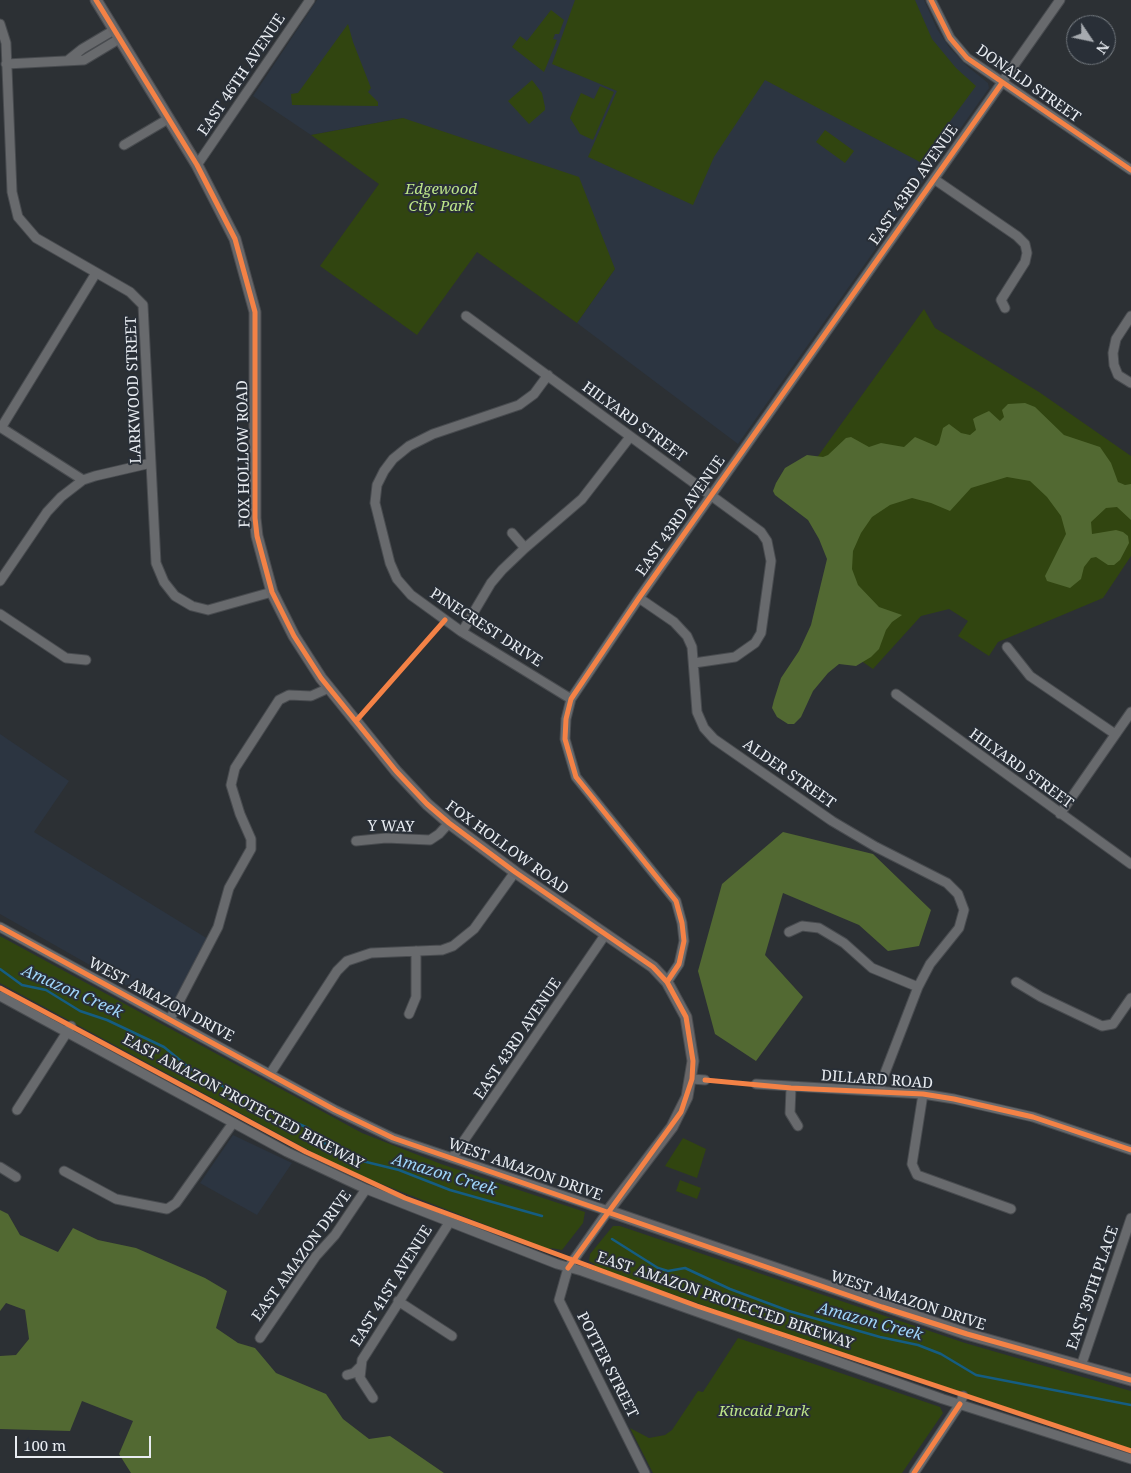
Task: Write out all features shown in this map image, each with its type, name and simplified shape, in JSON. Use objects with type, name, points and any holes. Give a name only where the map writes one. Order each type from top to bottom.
[{"type":"main road","name":"FOX HOLLOW ROAD","points":[[96,0],[197,165],[234,239],[255,312],[255,518],[263,562],[272,592],[294,636],[329,688],[396,771],[448,823],[515,872],[653,967],[667,982],[686,1017],[691,1038],[692,1079],[685,1102],[672,1127],[608,1211]]},
{"type":"main road","name":"WEST AMAZON DRIVE","points":[[608,1211],[882,1307],[967,1334],[1131,1380]]},
{"type":"street","name":"EAST 46TH AVENUE","points":[[197,165],[310,0]]},
{"type":"street","name":"DONALD STREET","points":[[931,0],[950,38],[967,58],[1131,170]]},
{"type":"street","name":"EAST 43RD AVENUE","points":[[667,982],[679,964],[684,941],[682,922],[676,901],[576,777],[566,739],[566,719],[571,699],[639,598],[1060,0]]},
{"type":"street","name":"LARKWOOD STREET","points":[[0,24],[6,43],[12,192],[18,217],[36,238],[130,292],[144,305],[156,562],[164,582],[175,596],[192,606],[208,610],[272,592]]},
{"type":"street","points":[[6,64],[84,60],[116,34]]},
{"type":"street","points":[[124,145],[168,119]]},
{"type":"street","points":[[934,179],[1017,236],[1025,244],[1027,253],[1025,262],[1001,300],[1006,308]]},
{"type":"street","points":[[83,480],[0,427],[96,273]]},
{"type":"street","name":"HILYARD STREET","points":[[466,316],[761,532],[770,551],[770,571],[764,623],[755,643],[735,657],[694,663]]},
{"type":"street","points":[[1131,316],[1116,339],[1113,353],[1114,366],[1118,375],[1131,383]]},
{"type":"street","name":"PINECREST DRIVE","points":[[548,375],[534,394],[519,405],[434,434],[409,446],[393,459],[377,485],[375,503],[398,580],[411,594],[462,632],[571,699]]},
{"type":"street","points":[[462,632],[491,583],[502,570],[582,499],[630,437]]},
{"type":"street","points":[[0,581],[47,512],[61,497],[83,480],[113,470],[151,463]]},
{"type":"street","points":[[512,533],[525,548]]},
{"type":"street","name":"ALDER STREET","points":[[639,598],[682,629],[692,647],[697,712],[704,728],[714,739],[832,821],[876,847],[929,872],[953,887],[962,902],[964,910],[956,934],[934,956],[918,987]]},
{"type":"street","points":[[0,614],[66,658],[86,660]]},
{"type":"street","points":[[1007,647],[1030,676],[1115,734]]},
{"type":"street","points":[[170,1020],[218,928],[230,888],[251,849],[251,839],[240,814],[231,785],[235,768],[279,700],[289,695],[311,696],[329,688]]},
{"type":"street","name":"HILYARD STREET","points":[[896,694],[1131,864]]},
{"type":"street","points":[[1060,814],[1131,712]]},
{"type":"street","name":"Y WAY","points":[[356,841],[386,838],[430,840],[439,834],[448,823]]},
{"type":"street","points":[[270,1074],[337,971],[347,961],[371,952],[442,950],[464,939],[515,872]]},
{"type":"street","points":[[789,932],[802,926],[819,928],[844,943],[872,968],[918,987],[878,1090]]},
{"type":"street","name":"WEST AMAZON DRIVE","points":[[0,927],[335,1110],[393,1138],[608,1211]]},
{"type":"street","name":"EAST 43RD AVENUE","points":[[452,1158],[605,934]]},
{"type":"street","points":[[410,1014],[416,996],[416,951]]},
{"type":"street","points":[[1016,982],[1041,997],[1102,1026],[1113,1024],[1131,998]]},
{"type":"street","name":"EAST AMAZON DRIVE","points":[[0,996],[69,1029],[287,1152],[366,1190],[568,1268],[582,1270],[1131,1459]]},
{"type":"street","points":[[17,1110],[69,1029]]},
{"type":"street","points":[[692,1079],[705,1080]]},
{"type":"street","name":"DILLARD ROAD","points":[[756,1084],[791,1088],[878,1090],[923,1094],[993,1107],[1032,1117],[1131,1150]]},
{"type":"street","points":[[791,1088],[790,1113],[798,1126]]},
{"type":"street","name":"DILLARD ROAD","points":[[923,1094],[912,1164],[917,1175],[1011,1208]]},
{"type":"street","points":[[64,1171],[116,1199],[167,1209],[176,1203],[233,1123]]},
{"type":"street","points":[[0,1167],[16,1177]]},
{"type":"street","name":"EAST AMAZON DRIVE","points":[[260,1338],[316,1256],[335,1235],[366,1190]]},
{"type":"street","name":"FOX HOLLOW ROAD","points":[[568,1268],[608,1211]]},
{"type":"street","name":"EAST 39TH PLACE","points":[[1081,1366],[1131,1218]]},
{"type":"street","name":"EAST 41ST AVENUE","points":[[373,1398],[360,1378],[360,1367],[366,1352],[449,1223]]},
{"type":"street","name":"POTTER STREET","points":[[568,1268],[559,1296],[560,1304],[645,1473]]},
{"type":"street","points":[[398,1302],[452,1336]]},
{"type":"street","points":[[347,1374],[354,1373],[360,1367]]},
{"type":"street","points":[[914,1473],[961,1400]]},
{"type":"shaded area","points":[[317,0],[924,0],[937,29],[949,47],[967,66],[988,83],[989,88],[738,444],[577,323],[615,269],[403,118],[311,135],[253,96]]},
{"type":"shaded area","points":[[0,734],[69,781],[34,832],[208,939],[169,1010],[0,914]]},
{"type":"shaded area","points":[[233,1135],[292,1163],[257,1215],[200,1183]]},
{"type":"green space","points":[[575,0],[915,0],[932,39],[956,68],[976,86],[920,162],[765,80],[714,157],[693,205],[588,157],[617,91],[552,64]]},
{"type":"green space","points":[[551,10],[564,20],[559,34],[555,34],[553,39],[557,40],[544,72],[512,47],[520,36],[527,41]]},
{"type":"green space","points":[[348,24],[371,88],[368,92],[378,102],[378,106],[292,105],[291,94],[298,93]]},
{"type":"green space","points":[[532,80],[542,93],[545,110],[529,124],[508,101]]},
{"type":"green space","points":[[600,86],[614,92],[593,140],[580,134],[570,118],[581,93],[594,99]]},
{"type":"green space","name":"Edgewood City Park","points":[[403,118],[579,177],[615,269],[577,323],[477,252],[417,335],[320,266],[379,184],[311,135]]},
{"type":"green space","points":[[825,130],[854,151],[845,163],[816,142]]},
{"type":"green space","points":[[924,309],[935,328],[1039,392],[1131,456],[1131,556],[1103,598],[998,642],[989,656],[958,636],[968,621],[949,609],[921,616],[873,669],[825,636],[841,531],[790,495]]},
{"type":"green space","points":[[1025,403],[1035,407],[1064,435],[1100,447],[1111,463],[1118,482],[1125,485],[1131,484],[1131,520],[1117,507],[1106,508],[1091,522],[1092,534],[1116,530],[1128,536],[1129,543],[1120,560],[1114,565],[1108,565],[1096,557],[1091,558],[1084,567],[1081,579],[1070,588],[1047,581],[1045,576],[1066,534],[1061,516],[1047,497],[1030,481],[1007,477],[971,488],[950,511],[912,498],[890,505],[872,517],[861,533],[853,551],[852,569],[858,585],[879,607],[902,615],[892,622],[886,630],[879,649],[871,657],[856,666],[839,664],[828,673],[813,691],[801,717],[794,724],[788,724],[777,717],[772,708],[774,700],[781,678],[799,651],[811,625],[827,559],[819,539],[808,520],[775,495],[773,491],[785,468],[807,455],[823,457],[828,455],[846,438],[851,437],[869,447],[881,443],[904,447],[915,437],[936,446],[939,443],[943,428],[949,424],[961,433],[970,435],[976,430],[973,419],[976,417],[989,411],[1000,421],[1004,417],[1002,410],[1008,404]]},
{"type":"green space","points":[[783,832],[873,854],[931,910],[919,946],[888,951],[859,925],[783,893],[765,955],[803,997],[756,1061],[715,1034],[698,971],[722,884]]},
{"type":"green space","points":[[0,936],[362,1133],[441,1164],[585,1212],[583,1223],[562,1250],[551,1248],[550,1250],[374,1181],[327,1160],[0,983]]},
{"type":"green space","points":[[683,1138],[706,1149],[697,1178],[665,1166]]},
{"type":"green space","points":[[680,1180],[701,1188],[697,1199],[676,1191]]},
{"type":"green space","points":[[0,1210],[8,1214],[20,1235],[58,1252],[73,1228],[98,1240],[136,1248],[205,1278],[227,1291],[216,1328],[238,1343],[255,1348],[276,1373],[326,1394],[343,1419],[369,1439],[390,1436],[444,1473],[131,1473],[119,1454],[133,1421],[82,1401],[70,1431],[0,1429],[0,1356],[16,1355],[29,1339],[25,1310],[6,1303],[0,1311]]},
{"type":"green space","points":[[613,1226],[620,1226],[965,1343],[1131,1391],[1131,1450],[750,1322],[594,1266],[595,1264],[589,1261],[590,1254]]},
{"type":"green space","name":"Kincaid Park","points":[[738,1338],[940,1407],[943,1413],[902,1473],[653,1473],[630,1428],[649,1438],[665,1435],[672,1430],[698,1391],[703,1392]]},
{"type":"waterway","name":"Amazon Creek","points":[[0,969],[22,985],[46,990],[80,1011],[107,1020],[164,1047],[192,1070],[276,1114],[308,1128],[330,1148],[346,1157],[399,1170],[450,1190],[542,1216]]},
{"type":"waterway","name":"Amazon Creek","points":[[612,1239],[658,1268],[668,1271],[685,1268],[730,1289],[789,1311],[880,1337],[918,1345],[941,1354],[976,1375],[1131,1405]]},
{"type":"cycle path","points":[[96,0],[197,165],[235,239],[255,312],[255,518],[257,536],[272,592],[294,636],[321,678],[396,771],[427,804],[449,823],[515,872],[653,967],[667,982],[686,1017],[693,1061],[692,1079],[681,1112],[568,1268]]},
{"type":"cycle path","points":[[931,0],[950,38],[967,58],[1131,170]]},
{"type":"cycle path","points":[[667,982],[679,964],[684,941],[682,923],[676,901],[576,777],[565,739],[566,719],[571,699],[639,598],[1002,83]]},
{"type":"cycle path","points":[[356,721],[445,620]]},
{"type":"cycle path","points":[[0,927],[335,1110],[393,1138],[882,1307],[967,1334],[1131,1380]]},
{"type":"cycle path","name":"EAST AMAZON PROTECTED BIKEWAY","points":[[0,988],[306,1152],[405,1198],[697,1306],[1131,1451]]},
{"type":"cycle path","points":[[705,1080],[791,1088],[923,1094],[954,1099],[1033,1117],[1131,1150]]},
{"type":"cycle path","points":[[914,1473],[960,1404]]}]
